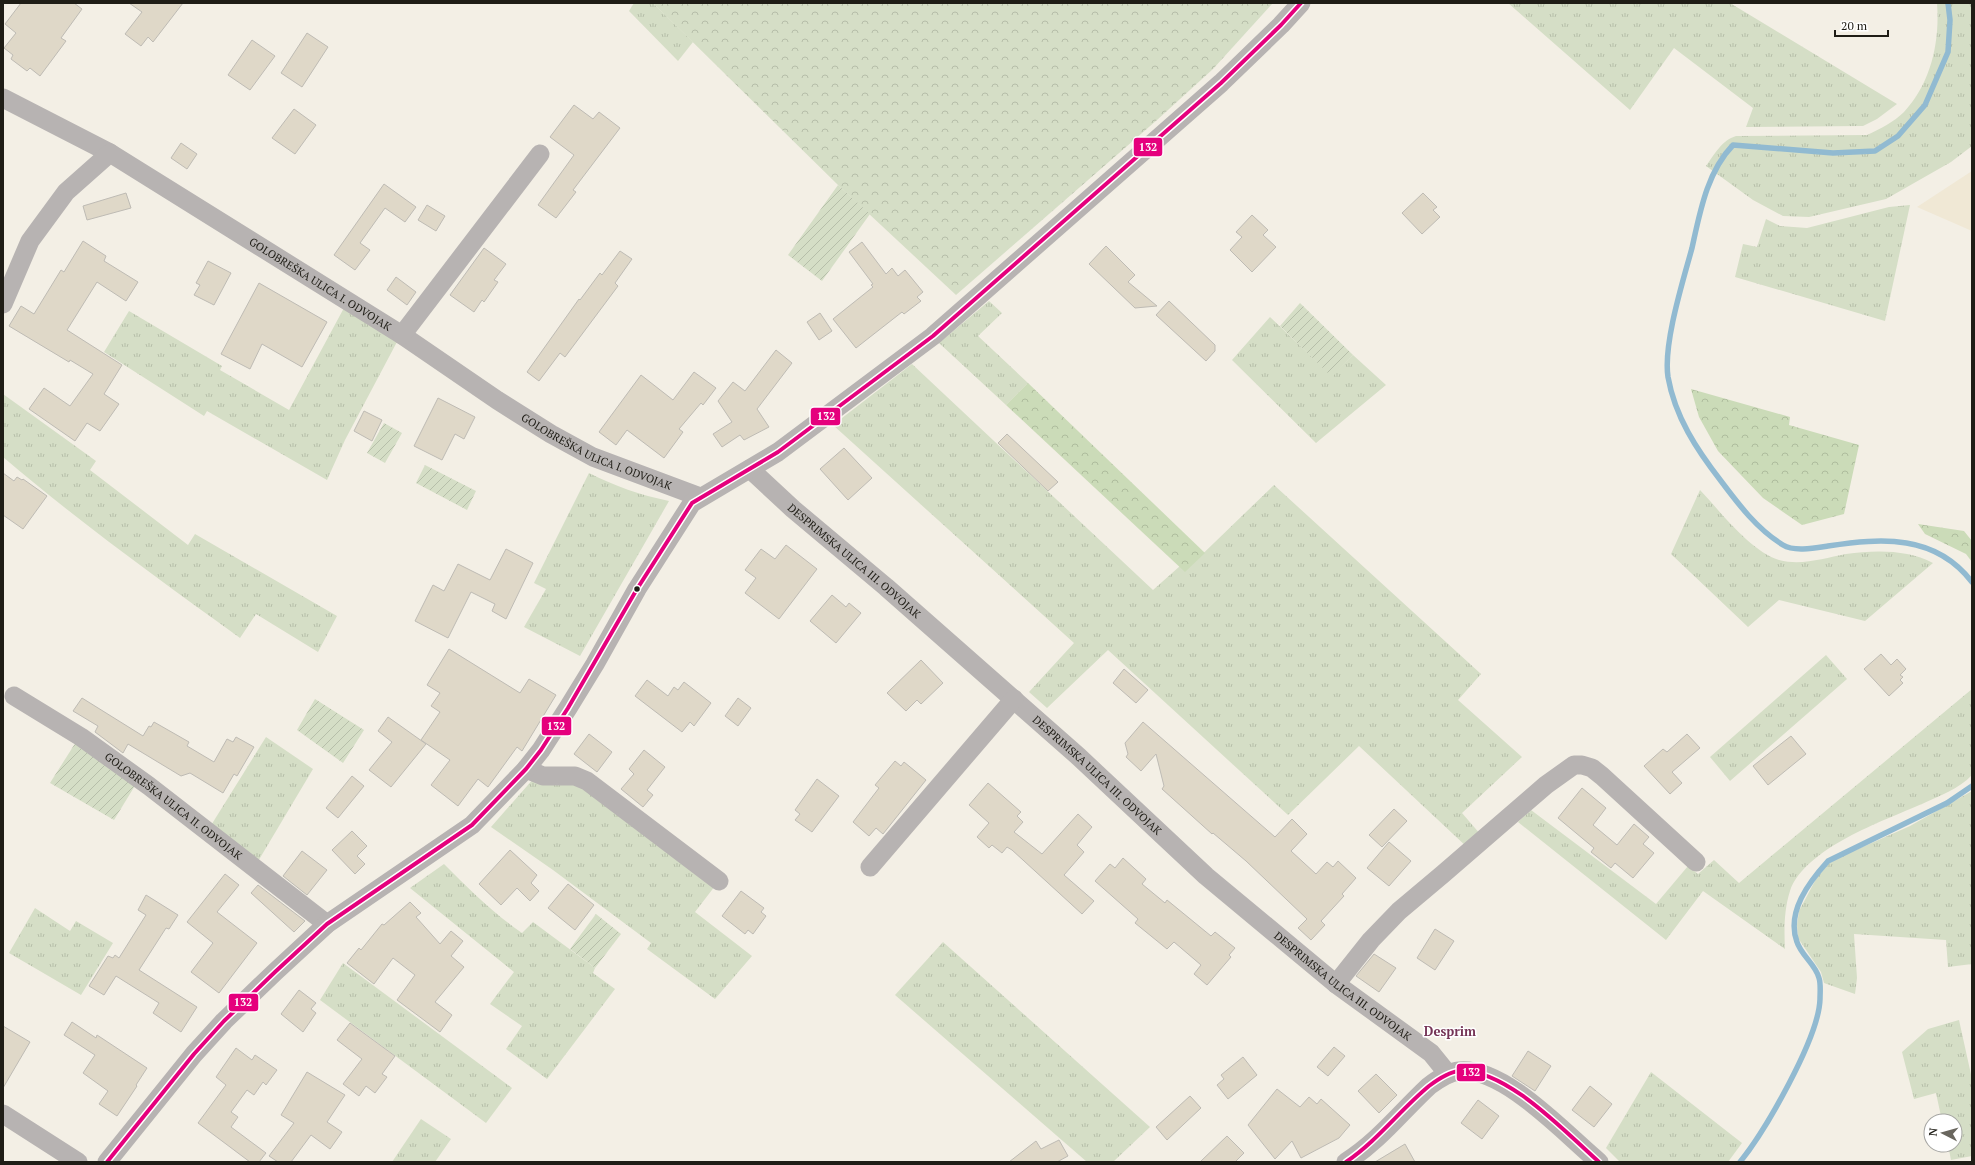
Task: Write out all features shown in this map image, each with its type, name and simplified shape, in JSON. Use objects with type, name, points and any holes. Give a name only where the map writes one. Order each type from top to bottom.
[{"type":"street","points":[[107,1162],[199,1048],[235,1010],[327,924],[472,825],[526,769],[542,750],[588,677],[637,588],[685,511],[700,497],[750,469],[811,429],[933,336],[1221,83],[1281,25],[1301,3]]},
{"type":"street","name":"GOLOBREŠKA ULICA I. ODVOJAK","points":[[3,98],[110,153],[402,335],[504,404],[581,450],[619,467],[700,497]]},
{"type":"street","points":[[3,304],[30,241],[66,192],[110,153]]},
{"type":"street","points":[[402,335],[540,154]]},
{"type":"street","name":"DESPRIMSKA ULICA III. ODVOJAK","points":[[750,469],[793,509],[886,587],[1079,757],[1206,876],[1336,984],[1431,1053],[1448,1074]]},
{"type":"street","name":"GOLOBREŠKA ULICA II. ODVOJAK","points":[[14,696],[81,738],[149,786],[327,924]]},
{"type":"street","points":[[870,867],[1014,699]]},
{"type":"street","points":[[1336,984],[1370,940],[1399,911],[1449,870],[1546,784],[1574,765],[1582,765],[1592,768],[1696,862]]},
{"type":"street","points":[[526,769],[543,776],[575,776],[587,781],[719,881]]},
{"type":"street","points":[[1346,1162],[1360,1153],[1398,1119],[1430,1085],[1448,1074],[1458,1071],[1471,1072],[1487,1076],[1510,1088],[1540,1110],[1599,1162]]},
{"type":"street","points":[[3,1114],[78,1162]]},
{"type":"shaded area","points":[[1972,171],[1972,231],[1917,207]]},
{"type":"green space","points":[[634,3],[653,3],[693,42],[678,61],[629,11]]},
{"type":"green space","points":[[653,3],[1273,3],[1213,69],[1157,120],[956,295],[838,185]]},
{"type":"green space","points":[[1508,3],[1730,3],[1897,104],[1877,119],[1863,126],[1746,127],[1753,108],[1674,48],[1630,110]]},
{"type":"green space","points":[[1937,3],[1972,3],[1972,146],[1951,162],[1886,199],[1809,217],[1783,216],[1753,200],[1706,166],[1722,144],[1736,136],[1867,135],[1896,119],[1913,101],[1921,88],[1932,61],[1937,32]]},
{"type":"green space","points":[[838,185],[870,214],[822,281],[788,255]]},
{"type":"green space","points":[[1910,205],[1885,321],[1735,277],[1743,244],[1757,247],[1766,219],[1780,226],[1807,228],[1889,207]]},
{"type":"green space","points":[[989,301],[1002,313],[978,336],[1028,383],[1006,405],[939,343]]},
{"type":"green space","points":[[1300,303],[1353,355],[1332,377],[1280,326]]},
{"type":"green space","points":[[345,306],[398,340],[345,440],[327,480],[207,411],[204,416],[104,352],[129,311],[222,366],[220,370],[289,410]]},
{"type":"green space","points":[[1270,317],[1332,376],[1353,355],[1386,385],[1316,443],[1232,360]]},
{"type":"green space","points":[[912,364],[1153,590],[1180,566],[1185,571],[1274,485],[1481,674],[1458,700],[1522,757],[1462,813],[1481,835],[1468,848],[1359,746],[1288,815],[1108,650],[1047,708],[1029,692],[1074,643],[833,425]]},
{"type":"green space","points":[[1028,383],[1205,553],[1185,572],[1006,405]]},
{"type":"green space","points":[[1691,389],[1790,417],[1789,425],[1859,445],[1844,514],[1802,525],[1763,498],[1718,451],[1699,417]]},
{"type":"green space","points":[[3,394],[96,461],[90,470],[188,545],[195,534],[337,616],[318,652],[256,614],[240,638],[61,505],[3,457]]},
{"type":"green space","points":[[384,423],[402,433],[385,463],[367,453]]},
{"type":"green space","points":[[425,465],[476,491],[467,510],[416,483]]},
{"type":"green space","points":[[589,473],[628,490],[669,501],[580,656],[524,627],[546,589],[534,583]]},
{"type":"green space","points":[[1700,490],[1736,530],[1757,548],[1779,560],[1788,562],[1805,562],[1846,554],[1879,551],[1912,555],[1933,563],[1865,621],[1779,600],[1748,627],[1671,554]]},
{"type":"green space","points":[[1918,524],[1964,531],[1972,541],[1972,562],[1966,554],[1925,534]]},
{"type":"green space","points":[[1826,655],[1847,679],[1730,781],[1710,757]]},
{"type":"green space","points":[[1972,689],[1972,775],[1948,792],[1847,838],[1828,849],[1811,862],[1798,876],[1790,891],[1785,920],[1785,949],[1703,891],[1666,940],[1518,822],[1531,810],[1656,904],[1688,866],[1698,874],[1714,860],[1739,883]]},
{"type":"green space","points":[[315,699],[364,730],[343,763],[297,730]]},
{"type":"green space","points":[[266,737],[313,769],[257,863],[210,827]]},
{"type":"green space","points":[[76,742],[136,784],[114,820],[50,783]]},
{"type":"green space","points":[[534,778],[572,779],[715,886],[695,912],[752,956],[715,999],[647,949],[651,943],[553,870],[491,827]]},
{"type":"green space","points":[[1972,791],[1972,964],[1948,967],[1946,940],[1854,934],[1857,978],[1855,994],[1824,983],[1821,972],[1798,938],[1797,925],[1799,911],[1816,879],[1828,864],[1910,826]]},
{"type":"green space","points":[[444,864],[463,883],[511,925],[522,933],[533,922],[595,968],[593,973],[615,989],[547,1079],[506,1049],[522,1026],[490,1004],[514,972],[410,888]]},
{"type":"green space","points":[[35,908],[70,931],[76,921],[113,943],[81,995],[9,953]]},
{"type":"green space","points":[[596,914],[621,934],[595,968],[570,949]]},
{"type":"green space","points":[[943,942],[1150,1127],[1113,1162],[1087,1162],[895,995]]},
{"type":"green space","points":[[343,963],[512,1088],[486,1123],[320,1000]]},
{"type":"green space","points":[[1959,1020],[1972,1079],[1972,1156],[1951,1160],[1950,1153],[1963,1153],[1963,1113],[1940,1113],[1936,1093],[1914,1099],[1902,1052],[1928,1029]]},
{"type":"green space","points":[[1651,1072],[1742,1143],[1728,1162],[1620,1162],[1606,1148]]},
{"type":"green space","points":[[421,1119],[451,1139],[435,1162],[392,1162]]},
{"type":"building","points":[[21,3],[74,3],[82,9],[61,38],[66,41],[40,76],[30,68],[27,71],[11,59],[13,55],[4,48],[16,33],[5,24]]},
{"type":"building","points":[[129,3],[183,3],[153,42],[148,37],[141,46],[125,34],[142,12]]},
{"type":"building","points":[[307,33],[328,47],[302,87],[281,73]]},
{"type":"building","points":[[252,40],[275,56],[250,90],[228,75]]},
{"type":"building","points":[[574,105],[593,119],[599,112],[620,128],[573,190],[576,192],[556,218],[538,205],[574,155],[550,137]]},
{"type":"building","points":[[294,109],[316,125],[295,154],[272,138]]},
{"type":"building","points":[[181,143],[197,154],[187,169],[171,158]]},
{"type":"building","points":[[384,184],[416,207],[405,222],[385,208],[360,243],[370,250],[355,270],[334,255]]},
{"type":"building","points":[[126,193],[131,208],[87,220],[83,206]]},
{"type":"building","points":[[1423,193],[1437,207],[1433,210],[1440,217],[1422,234],[1402,213]]},
{"type":"building","points":[[427,205],[445,216],[436,231],[418,220]]},
{"type":"building","points":[[1252,215],[1268,230],[1263,235],[1276,247],[1252,272],[1230,250],[1242,237],[1236,232]]},
{"type":"building","points":[[83,241],[106,256],[104,261],[138,282],[126,301],[97,282],[67,330],[122,365],[104,394],[119,404],[100,431],[87,423],[75,441],[29,409],[44,388],[70,406],[93,374],[70,360],[69,362],[9,326],[21,306],[34,314],[61,270],[64,272]]},
{"type":"building","points":[[862,242],[886,274],[892,268],[898,276],[905,270],[923,292],[917,297],[921,301],[904,314],[902,312],[856,348],[833,319],[873,287],[871,285],[873,284],[849,252]]},
{"type":"building","points":[[1106,246],[1135,275],[1128,282],[1157,306],[1135,308],[1089,264]]},
{"type":"building","points":[[484,248],[506,264],[494,280],[498,282],[484,302],[482,300],[474,312],[450,295]]},
{"type":"building","points":[[620,251],[632,259],[615,283],[618,286],[565,357],[560,353],[539,381],[527,372],[579,299],[580,300],[600,273],[602,275]]},
{"type":"building","points":[[208,261],[231,273],[214,305],[194,295],[200,285],[196,283]]},
{"type":"building","points":[[396,277],[416,292],[407,305],[387,290]]},
{"type":"building","points":[[259,283],[327,322],[302,367],[262,344],[250,369],[221,354]]},
{"type":"building","points":[[1169,301],[1215,345],[1215,351],[1206,361],[1156,315]]},
{"type":"building","points":[[820,313],[832,331],[819,340],[807,322]]},
{"type":"building","points":[[776,350],[792,363],[757,409],[769,427],[744,440],[740,435],[722,447],[713,434],[732,422],[718,401],[733,382],[745,391]]},
{"type":"building","points":[[694,372],[716,388],[703,405],[701,403],[679,429],[683,432],[664,458],[627,430],[616,445],[599,432],[641,375],[673,400]]},
{"type":"building","points":[[438,398],[475,417],[464,439],[455,434],[442,460],[414,446]]},
{"type":"building","points":[[364,411],[382,420],[372,441],[354,431]]},
{"type":"building","points":[[1007,434],[1058,482],[1048,491],[998,443]]},
{"type":"building","points":[[844,448],[872,478],[848,500],[820,469]]},
{"type":"building","points":[[3,473],[14,481],[17,477],[22,480],[23,479],[47,496],[23,529],[3,515]]},
{"type":"building","points":[[786,545],[817,569],[779,619],[745,593],[756,578],[745,570],[761,549],[775,559]]},
{"type":"building","points":[[506,549],[533,563],[506,619],[492,611],[495,604],[471,592],[448,638],[415,621],[433,585],[444,591],[458,564],[490,580]]},
{"type":"building","points":[[832,595],[846,607],[849,603],[861,613],[836,643],[810,621]]},
{"type":"building","points":[[449,649],[520,693],[529,679],[556,695],[522,751],[517,747],[488,787],[478,779],[458,806],[431,785],[450,760],[421,740],[440,712],[431,706],[440,693],[427,685]]},
{"type":"building","points":[[1881,654],[1891,665],[1897,659],[1906,669],[1900,675],[1903,677],[1900,680],[1903,683],[1889,696],[1864,669]]},
{"type":"building","points":[[921,660],[943,683],[921,704],[917,700],[906,711],[887,693]]},
{"type":"building","points":[[1124,669],[1148,690],[1136,703],[1113,683]]},
{"type":"building","points":[[647,680],[668,696],[674,687],[678,690],[684,682],[711,703],[694,726],[690,722],[682,732],[635,696]]},
{"type":"building","points":[[82,698],[143,736],[149,726],[151,727],[154,722],[189,742],[187,746],[214,762],[227,739],[233,742],[236,737],[254,747],[237,776],[234,774],[223,793],[190,773],[181,776],[128,744],[123,753],[95,732],[98,726],[73,711]]},
{"type":"building","points":[[738,698],[751,708],[738,726],[725,716]]},
{"type":"building","points":[[388,717],[426,744],[391,787],[369,770],[392,742],[378,731]]},
{"type":"building","points":[[1143,722],[1275,837],[1292,819],[1307,834],[1291,851],[1316,874],[1327,862],[1333,867],[1338,861],[1356,878],[1342,894],[1344,896],[1321,921],[1325,925],[1311,940],[1298,928],[1307,919],[1246,861],[1213,833],[1212,834],[1162,789],[1164,786],[1156,754],[1141,771],[1126,757],[1128,754],[1125,743]]},
{"type":"building","points":[[589,734],[612,752],[597,772],[574,754]]},
{"type":"building","points":[[1687,734],[1700,748],[1672,772],[1682,783],[1670,794],[1644,766],[1663,749],[1667,752]]},
{"type":"building","points":[[1791,736],[1806,754],[1768,785],[1753,766]]},
{"type":"building","points":[[644,750],[665,767],[647,790],[653,795],[643,807],[621,789],[634,774],[629,769]]},
{"type":"building","points":[[895,761],[901,766],[904,762],[926,780],[883,834],[876,828],[869,836],[853,822],[879,788],[875,785]]},
{"type":"building","points":[[352,776],[364,786],[338,818],[326,808]]},
{"type":"building","points":[[817,779],[839,796],[812,832],[795,820],[800,814],[795,810]]},
{"type":"building","points":[[988,783],[1021,812],[1017,816],[1023,822],[1014,832],[1042,854],[1078,814],[1092,827],[1077,845],[1084,852],[1064,875],[1094,901],[1082,914],[1012,850],[1007,847],[1002,853],[992,845],[989,848],[977,837],[989,823],[969,805]]},
{"type":"building","points":[[1582,788],[1606,808],[1593,825],[1617,845],[1634,824],[1649,837],[1643,844],[1654,853],[1633,878],[1615,863],[1611,868],[1591,852],[1594,848],[1558,818]]},
{"type":"building","points":[[1394,809],[1407,821],[1382,847],[1369,835]]},
{"type":"building","points":[[352,831],[367,846],[357,856],[365,864],[355,874],[332,850]]},
{"type":"building","points":[[1389,842],[1411,861],[1389,886],[1367,868]]},
{"type":"building","points":[[510,850],[537,875],[531,883],[539,891],[530,901],[517,888],[501,905],[479,884]]},
{"type":"building","points":[[302,851],[327,870],[307,895],[283,876]]},
{"type":"building","points":[[1123,858],[1146,879],[1142,884],[1165,903],[1167,900],[1211,936],[1215,932],[1235,948],[1229,955],[1231,957],[1207,985],[1194,974],[1201,965],[1174,942],[1167,949],[1135,923],[1138,919],[1095,881],[1110,864],[1115,868]]},
{"type":"building","points":[[225,874],[239,885],[217,912],[257,943],[219,993],[191,972],[213,943],[187,922]]},
{"type":"building","points":[[568,884],[594,905],[575,930],[548,908]]},
{"type":"building","points":[[258,885],[305,921],[294,932],[251,893]]},
{"type":"building","points":[[741,891],[764,908],[761,912],[766,916],[753,934],[748,930],[745,934],[722,916]]},
{"type":"building","points":[[146,895],[178,915],[169,929],[166,928],[139,970],[197,1007],[181,1032],[153,1013],[159,1003],[116,976],[104,995],[89,986],[108,956],[113,958],[115,955],[119,958],[146,915],[138,910]]},
{"type":"building","points":[[410,902],[421,913],[416,917],[440,944],[451,931],[463,941],[451,956],[464,967],[435,1002],[452,1015],[440,1032],[397,1000],[415,975],[393,958],[374,984],[347,963],[359,948],[361,950],[382,924],[384,925]]},
{"type":"building","points":[[1435,929],[1454,941],[1435,970],[1417,958]]},
{"type":"building","points":[[1374,954],[1396,968],[1379,992],[1356,976]]},
{"type":"building","points":[[299,990],[316,1003],[311,1009],[316,1013],[303,1032],[281,1014]]},
{"type":"building","points":[[72,1022],[96,1038],[97,1035],[147,1068],[117,1116],[99,1104],[108,1091],[83,1073],[95,1055],[64,1035]]},
{"type":"building","points":[[350,1023],[395,1056],[382,1074],[387,1077],[375,1093],[366,1086],[359,1096],[343,1084],[362,1059],[337,1040]]},
{"type":"building","points":[[3,1026],[30,1042],[3,1088]]},
{"type":"building","points":[[1334,1047],[1345,1056],[1328,1076],[1317,1067]]},
{"type":"building","points":[[236,1048],[252,1060],[255,1055],[277,1070],[266,1085],[263,1082],[254,1095],[247,1090],[231,1112],[238,1117],[231,1127],[266,1153],[259,1162],[250,1162],[198,1123],[226,1085],[216,1077]]},
{"type":"building","points":[[1528,1051],[1551,1066],[1535,1091],[1512,1076]]},
{"type":"building","points":[[1243,1057],[1257,1075],[1228,1099],[1217,1085],[1224,1079],[1221,1075]]},
{"type":"building","points":[[307,1072],[345,1095],[327,1122],[342,1132],[330,1149],[311,1135],[291,1162],[278,1162],[269,1156],[294,1123],[281,1115]]},
{"type":"building","points":[[1376,1074],[1397,1095],[1379,1113],[1358,1091]]},
{"type":"building","points":[[1590,1086],[1612,1104],[1594,1127],[1572,1110]]},
{"type":"building","points":[[1277,1089],[1300,1107],[1309,1097],[1317,1104],[1321,1099],[1350,1125],[1339,1138],[1301,1158],[1292,1141],[1275,1159],[1248,1125]]},
{"type":"building","points":[[1190,1096],[1201,1108],[1167,1140],[1156,1127]]},
{"type":"building","points":[[1478,1100],[1499,1116],[1482,1139],[1461,1123]]},
{"type":"building","points":[[1227,1136],[1244,1153],[1235,1162],[1200,1162]]},
{"type":"building","points":[[1059,1140],[1068,1156],[1057,1162],[1009,1162],[1036,1141],[1041,1149]]},
{"type":"building","points":[[1405,1144],[1415,1162],[1375,1162]]},
{"type":"waterway","points":[[1948,3],[1950,20],[1948,52],[1925,105],[1898,136],[1875,151],[1833,153],[1733,145],[1724,156],[1711,180],[1702,207],[1675,312],[1668,348],[1667,363],[1671,392],[1688,432],[1712,469],[1742,508],[1765,532],[1774,539],[1783,545],[1799,549],[1848,543],[1888,541],[1906,543],[1924,547],[1941,555],[1957,566],[1972,582]]},
{"type":"waterway","points":[[1740,1162],[1763,1129],[1789,1084],[1811,1037],[1817,1016],[1820,999],[1819,978],[1815,969],[1799,947],[1794,931],[1797,909],[1807,888],[1828,861],[1947,803],[1972,786]]},
{"type":"transit line","name":"132","points":[[107,1162],[194,1054],[224,1021],[275,972],[327,924],[472,825],[526,769],[541,750],[568,708],[637,589],[692,503],[778,452],[933,336],[1221,83],[1281,25],[1301,3]]},
{"type":"transit line","name":"132","points":[[1346,1162],[1379,1135],[1418,1095],[1429,1086],[1439,1079],[1459,1071],[1477,1073],[1496,1080],[1515,1091],[1552,1119],[1599,1162]]},
{"type":"district","name":"Desprim","points":[[1450,1031]]}]
